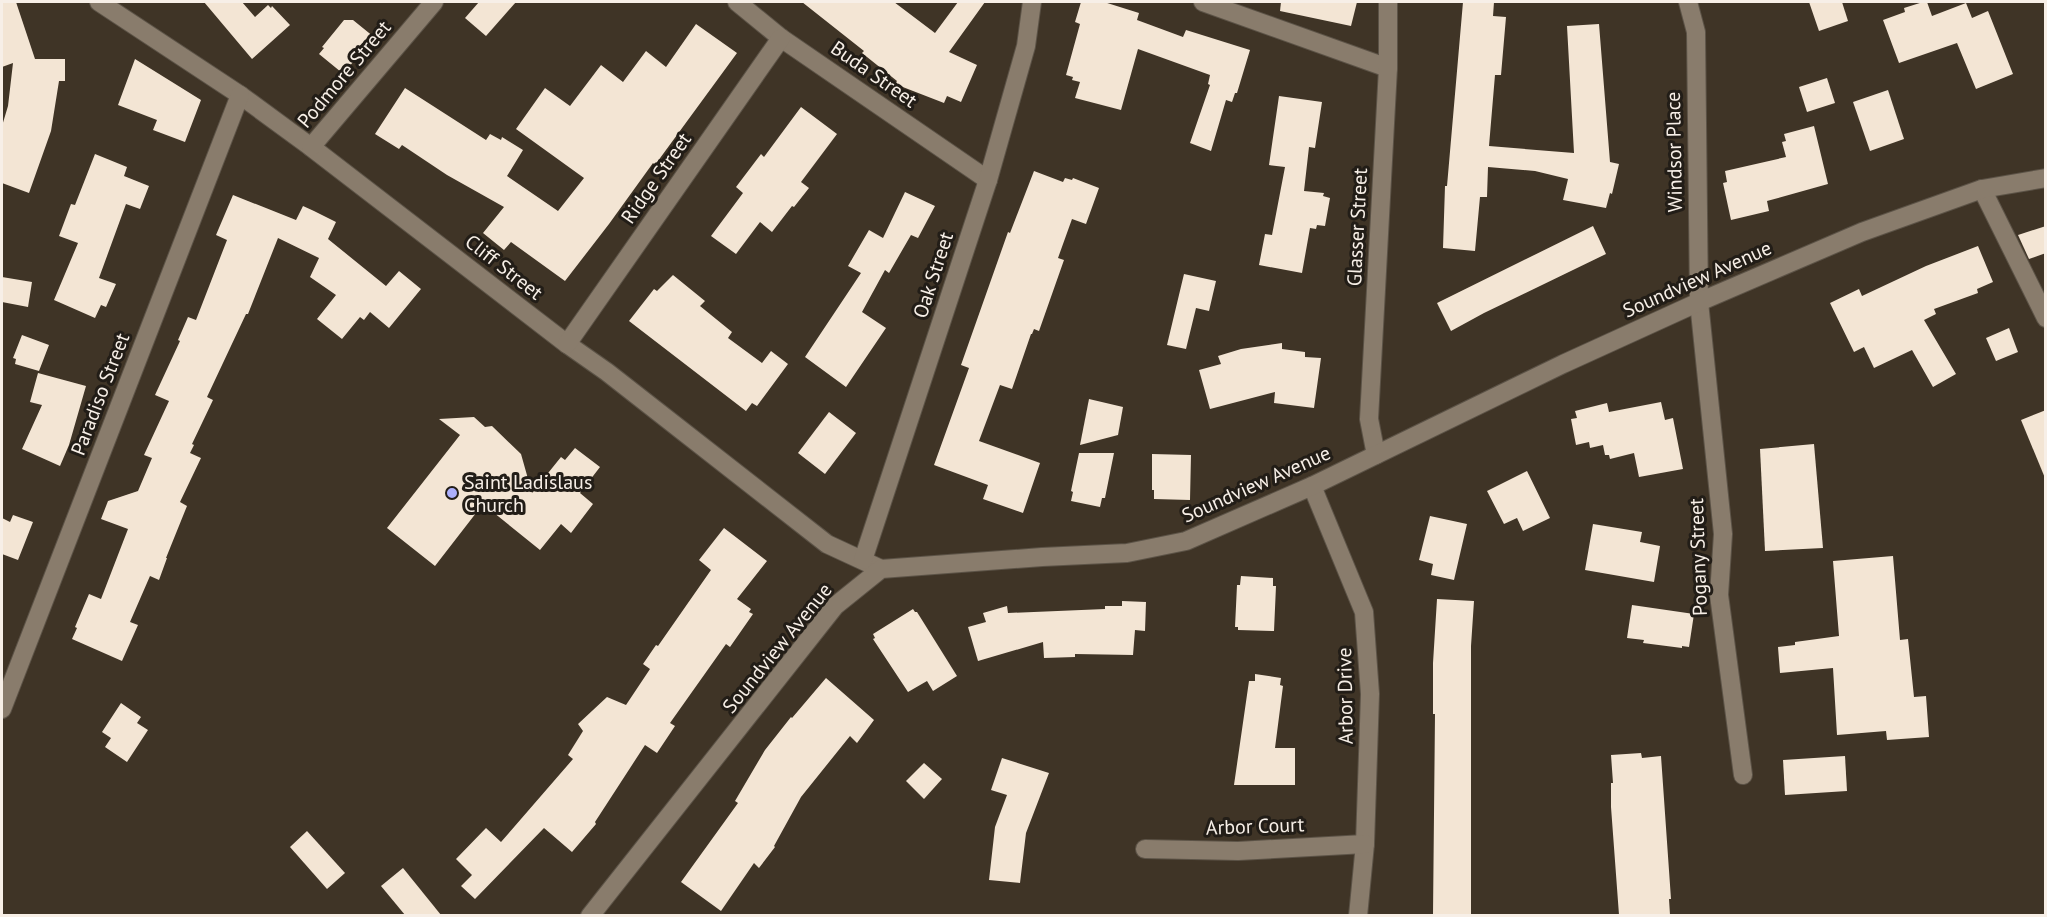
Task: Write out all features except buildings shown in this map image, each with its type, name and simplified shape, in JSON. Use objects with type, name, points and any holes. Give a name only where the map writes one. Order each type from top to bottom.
[{"type":"street","name":"Cliff Street","points":[[99,2],[240,95],[311,147],[567,344],[607,372],[826,544],[881,569]]},
{"type":"street","name":"Podmore Street","points":[[311,147],[434,2]]},
{"type":"street","name":"Buda Street","points":[[737,2],[781,38],[988,180]]},
{"type":"street","name":"Oak Street","points":[[862,560],[988,180],[1026,46],[1032,2]]},
{"type":"street","points":[[1203,2],[1388,68]]},
{"type":"street","name":"Glasser Street","points":[[1376,455],[1369,419],[1388,68],[1388,2]]},
{"type":"street","name":"Windsor Place","points":[[1688,2],[1696,32],[1699,302]]},
{"type":"street","name":"Ridge Street","points":[[567,344],[781,38]]},
{"type":"street","name":"Paradiso Street","points":[[2,709],[240,95]]},
{"type":"street","name":"Soundview Avenue","points":[[590,915],[835,606],[881,569],[1127,553],[1186,541],[1312,486],[1553,369],[1699,302],[1862,232],[1982,189],[2046,178]]},
{"type":"street","points":[[1982,189],[2046,318]]},
{"type":"street","name":"Pogany Street","points":[[1699,302],[1723,534],[1719,595],[1743,774]]},
{"type":"street","name":"Arbor Drive","points":[[1312,486],[1364,612],[1370,694],[1365,844],[1358,915]]},
{"type":"street","name":"Arbor Court","points":[[1145,849],[1238,851],[1365,844]]},
{"type":"place","name":"Saint Ladislaus Church","points":[[452,493]]}]
